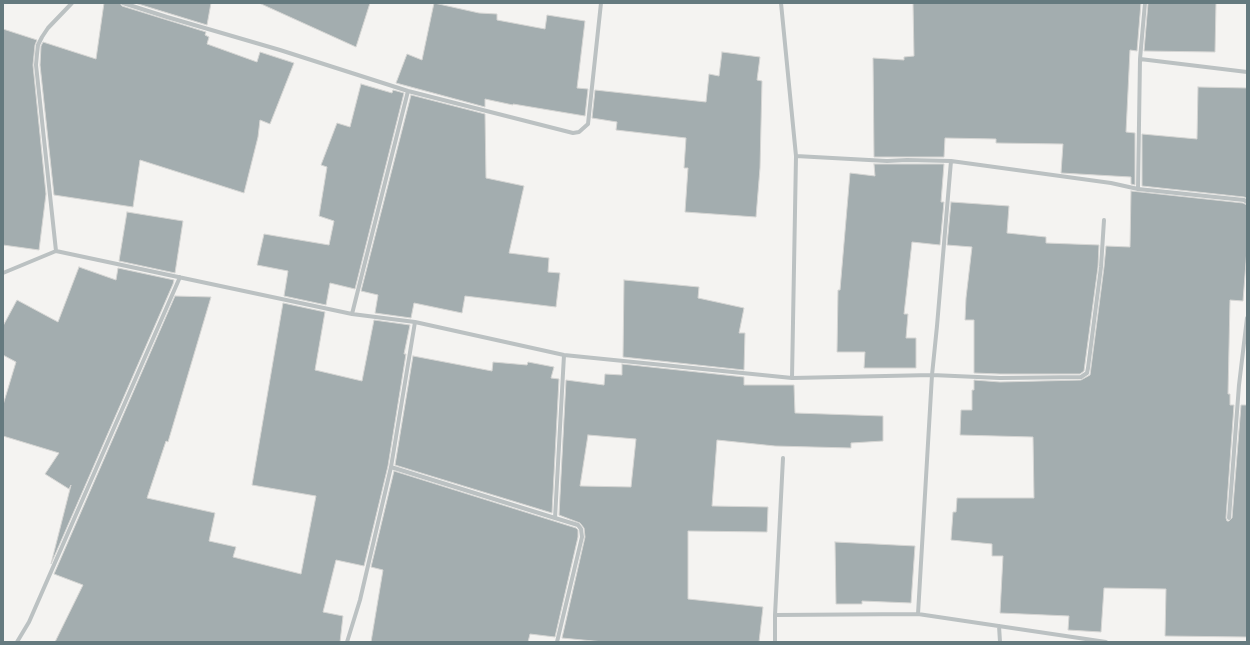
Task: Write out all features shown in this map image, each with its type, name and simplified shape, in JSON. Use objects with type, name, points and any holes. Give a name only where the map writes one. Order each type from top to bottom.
[{"type":"street","points":[[56,251],[36,65],[38,45],[45,33],[72,3]]},
{"type":"street","points":[[123,3],[167,18],[280,50],[408,91],[573,133],[579,132],[588,124],[602,3]]},
{"type":"street","points":[[781,3],[796,156],[792,378]]},
{"type":"street","points":[[1138,189],[1140,59],[1145,3]]},
{"type":"street","points":[[1140,59],[1247,72]]},
{"type":"street","points":[[352,314],[408,91]]},
{"type":"street","points":[[796,156],[887,161],[951,161],[1111,183],[1138,189],[1244,200],[1247,202]]},
{"type":"street","points":[[918,614],[932,375],[951,161]]},
{"type":"street","points":[[3,273],[56,251],[352,314],[416,322],[564,355],[792,378],[932,375],[1000,378],[1075,377],[1084,376],[1087,373],[1088,368],[1101,267],[1104,220]]},
{"type":"street","points":[[17,642],[29,622],[180,277]]},
{"type":"street","points":[[1229,518],[1239,385],[1247,318]]},
{"type":"street","points":[[348,642],[360,600],[391,467],[416,322]]},
{"type":"street","points":[[555,518],[564,355]]},
{"type":"street","points":[[775,642],[783,458]]},
{"type":"street","points":[[391,467],[578,525],[581,529],[582,537],[557,642]]},
{"type":"street","points":[[775,615],[918,614],[1106,642]]},
{"type":"street","points":[[999,626],[1000,642]]},
{"type":"building","points":[[104,3],[120,3],[122,6],[206,32],[205,35],[209,37],[207,44],[257,62],[260,52],[294,63],[270,124],[260,120],[258,137],[244,193],[140,160],[133,207],[54,195],[40,65],[41,46],[43,42],[96,59]]},
{"type":"building","points":[[135,3],[211,3],[207,25]]},
{"type":"building","points":[[259,3],[370,3],[356,47]]},
{"type":"building","points":[[434,3],[479,13],[497,14],[497,20],[545,29],[547,15],[585,21],[577,88],[588,89],[585,116],[513,105],[485,99],[485,107],[396,83],[407,54],[422,60]]},
{"type":"building","points":[[913,3],[1141,3],[1137,51],[1130,50],[1126,132],[1135,133],[1135,185],[1131,184],[1131,177],[1061,173],[1063,144],[996,143],[996,139],[945,138],[944,157],[874,157],[873,58],[904,60],[904,57],[914,56]]},
{"type":"building","points":[[1148,3],[1216,3],[1215,52],[1144,51]]},
{"type":"building","points":[[3,29],[37,40],[33,65],[46,194],[39,250],[3,245]]},
{"type":"building","points":[[722,52],[760,57],[757,80],[762,81],[760,168],[756,217],[685,212],[688,168],[684,168],[686,138],[616,130],[617,122],[592,118],[595,90],[706,102],[709,74],[719,76]]},
{"type":"building","points":[[361,84],[392,93],[393,90],[404,93],[355,289],[330,283],[326,305],[284,296],[288,271],[257,265],[264,234],[329,245],[334,221],[319,216],[327,167],[321,165],[337,123],[350,127]]},
{"type":"building","points":[[1198,87],[1247,88],[1247,198],[1142,186],[1142,134],[1197,139]]},
{"type":"building","points":[[411,95],[485,114],[486,178],[524,186],[509,253],[549,258],[548,272],[560,273],[556,307],[465,296],[462,313],[414,303],[411,318],[375,313],[378,295],[361,291]]},
{"type":"building","points":[[874,164],[944,164],[941,202],[944,202],[940,245],[912,242],[904,314],[908,314],[906,338],[916,338],[916,368],[864,368],[865,352],[837,352],[838,290],[840,290],[850,173],[875,176]]},
{"type":"building","points":[[1131,191],[1243,203],[1247,205],[1247,249],[1243,301],[1230,300],[1228,394],[1230,394],[1230,405],[1234,405],[1226,518],[1227,521],[1229,521],[1232,518],[1241,405],[1247,405],[1247,637],[1165,636],[1166,589],[1104,588],[1101,632],[1068,630],[1069,616],[1000,613],[1003,556],[992,556],[992,544],[951,540],[953,512],[956,512],[957,498],[1034,498],[1033,437],[960,435],[961,410],[972,410],[972,390],[974,390],[974,380],[1000,382],[1081,380],[1090,375],[1106,246],[1130,247]]},
{"type":"building","points":[[951,202],[1009,206],[1007,233],[1046,237],[1046,243],[1099,245],[1098,267],[1084,371],[1080,374],[974,373],[974,320],[965,320],[972,247],[947,245]]},
{"type":"building","points":[[127,212],[183,221],[175,273],[119,261]]},
{"type":"building","points":[[79,267],[116,280],[118,268],[174,280],[51,564],[71,485],[69,489],[45,474],[59,453],[3,436],[3,405],[16,362],[3,355],[3,326],[17,300],[58,322]]},
{"type":"building","points":[[624,280],[699,287],[698,298],[744,308],[739,333],[745,333],[744,370],[623,357]]},
{"type":"building","points":[[175,296],[211,297],[168,442],[166,441],[147,498],[215,513],[209,541],[236,547],[233,557],[301,574],[316,496],[252,485],[283,303],[325,312],[315,370],[362,381],[374,320],[410,325],[404,354],[406,354],[388,466],[364,566],[336,560],[323,612],[343,616],[340,642],[55,642],[83,585],[54,574]]},
{"type":"building","points":[[413,356],[492,371],[493,362],[527,365],[528,362],[554,367],[551,378],[559,379],[552,513],[395,465]]},
{"type":"building","points":[[622,364],[744,377],[744,385],[794,385],[795,413],[883,416],[883,441],[851,443],[851,448],[775,446],[717,440],[712,506],[768,507],[767,532],[688,531],[688,599],[763,607],[759,642],[604,642],[562,638],[585,537],[584,528],[580,523],[559,515],[566,380],[604,385],[605,374],[622,375]],"holes":[[[588,435],[636,439],[631,487],[580,486]]]},
{"type":"building","points":[[394,471],[576,528],[578,530],[578,537],[555,637],[530,634],[528,642],[371,642],[383,570],[371,567]]},
{"type":"building","points":[[835,542],[915,546],[911,603],[862,601],[862,604],[836,604]]}]
